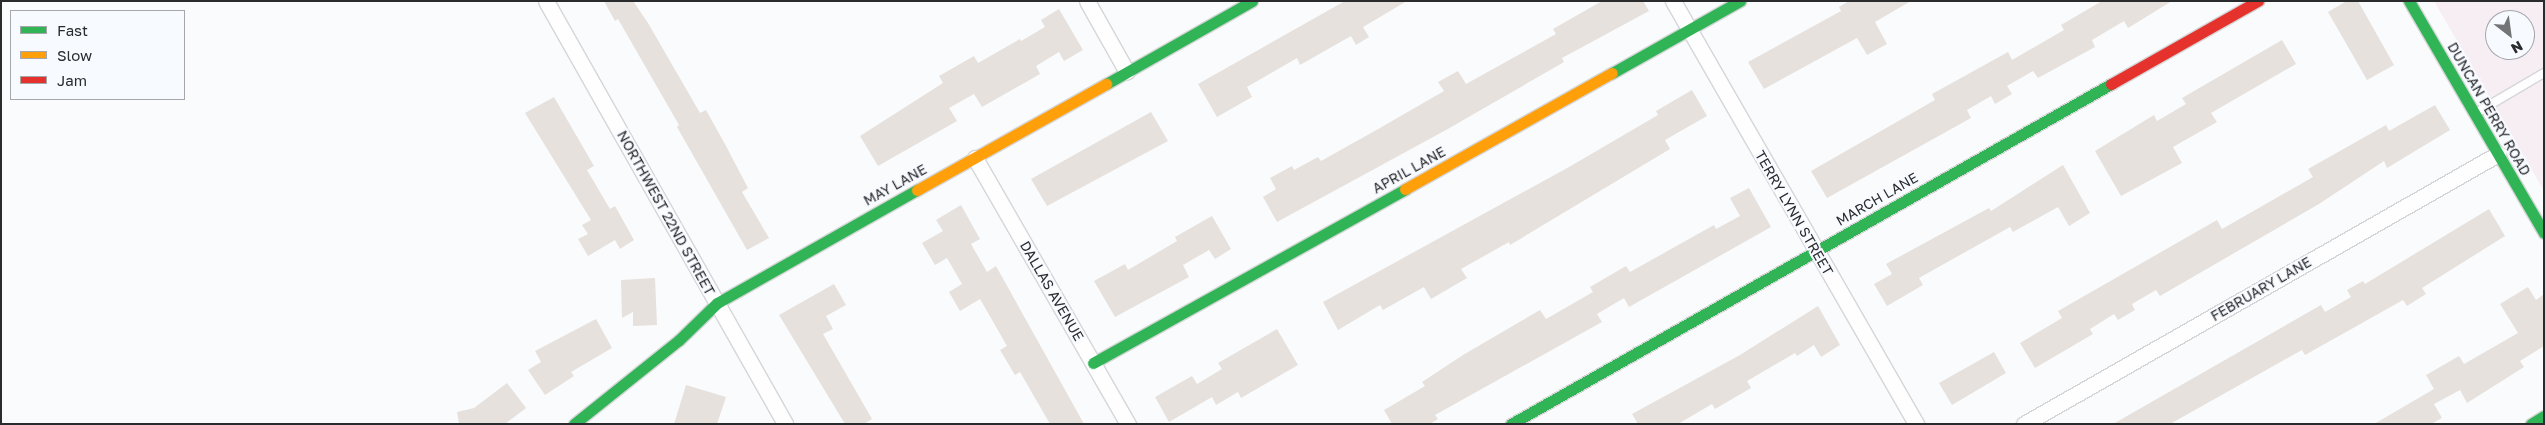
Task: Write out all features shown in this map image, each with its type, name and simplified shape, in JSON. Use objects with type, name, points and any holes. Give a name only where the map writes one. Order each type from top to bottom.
[{"type":"street","name":"NORTHWEST 22ND STREET","points":[[546,1],[785,424]]},
{"type":"street","points":[[1087,1],[1127,72]]},
{"type":"street","name":"MAY LANE","points":[[574,424],[679,340],[717,302],[1252,1]]},
{"type":"street","name":"TERRY LYNN STREET","points":[[1672,1],[1916,424]]},
{"type":"street","name":"APRIL LANE","points":[[1093,363],[1740,1]]},
{"type":"street","name":"MARCH LANE","points":[[1511,424],[2258,1]]},
{"type":"street","name":"DUNCAN PERRY ROAD","points":[[2409,1],[2544,232]]},
{"type":"street","name":"FEBRUARY LANE","points":[[2024,424],[2498,154]]},
{"type":"street","name":"DALLAS AVENUE","points":[[975,158],[1128,424]]},
{"type":"street","points":[[2531,424],[2544,416]]},
{"type":"lane","points":[[2474,114],[2544,73]]},
{"type":"shaded area","points":[[2434,1],[2544,1],[2544,191]]},
{"type":"building","points":[[604,1],[633,1],[648,23],[700,113],[706,110],[748,188],[742,192],[769,238],[747,250],[677,127],[679,125],[618,19],[615,21]]},
{"type":"building","points":[[1345,1],[1407,1],[1363,27],[1369,37],[1356,45],[1351,36],[1300,65],[1297,58],[1247,87],[1252,97],[1217,117],[1198,84]]},
{"type":"building","points":[[1602,1],[1643,1],[1649,11],[1562,58],[1564,62],[1446,130],[1277,222],[1263,197],[1276,189],[1270,178],[1292,166],[1294,170],[1318,157],[1321,161],[1380,128],[1444,91],[1438,82],[1458,71],[1466,84],[1556,34],[1553,29]]},
{"type":"building","points":[[1849,1],[1911,1],[1875,22],[1887,44],[1867,55],[1857,38],[1764,89],[1748,62],[1841,11],[1839,7]]},
{"type":"building","points":[[2102,1],[2172,1],[2128,28],[2124,21],[2092,40],[2095,47],[2038,78],[2033,71],[2007,86],[2012,94],[1995,104],[1991,96],[1967,110],[1971,118],[1827,198],[1811,171],[1935,100],[1932,94],[2008,52],[2012,60],[2064,30],[2061,25]]},
{"type":"building","points":[[2347,1],[2358,1],[2394,65],[2367,80],[2328,12]]},
{"type":"building","points":[[1059,9],[1083,50],[1064,61],[1059,52],[1036,66],[1040,74],[982,107],[974,94],[949,108],[957,121],[878,166],[860,136],[943,83],[939,76],[974,56],[978,63],[1020,39],[1021,41],[1045,27],[1041,20]]},
{"type":"building","points":[[2282,40],[2296,64],[2211,113],[2217,122],[2173,147],[2182,163],[2121,196],[2095,151],[2154,115],[2157,121],[2186,104],[2182,98]]},
{"type":"building","points":[[1692,90],[1707,116],[1665,140],[1670,149],[1510,245],[1509,242],[1461,269],[1467,278],[1431,299],[1424,287],[1383,310],[1380,305],[1338,330],[1323,302],[1569,167],[1658,115],[1656,111]]},
{"type":"building","points":[[554,97],[594,166],[587,170],[610,209],[615,206],[634,240],[620,249],[615,240],[588,256],[578,239],[588,234],[582,225],[591,220],[525,113]]},
{"type":"building","points":[[2435,105],[2450,130],[2387,168],[2384,161],[2319,204],[2160,296],[2156,290],[2132,304],[2135,310],[2118,320],[2114,314],[2090,329],[2093,334],[2035,368],[2020,343],[2062,318],[2058,311],[2217,220],[2222,229],[2313,177],[2308,169],[2386,125],[2389,131]]},
{"type":"building","points":[[1151,112],[1168,141],[1047,206],[1031,179]]},
{"type":"building","points":[[2063,165],[2090,213],[2069,226],[2058,207],[2013,232],[2010,227],[1919,278],[1923,285],[1887,306],[1874,284],[1892,274],[1886,264],[1989,208],[1991,211]]},
{"type":"building","points":[[1749,188],[1771,227],[1629,307],[1624,298],[1597,314],[1602,322],[1435,415],[1438,419],[1430,424],[1392,424],[1384,410],[1425,386],[1422,382],[1463,355],[1540,310],[1546,319],[1593,292],[1590,287],[1626,266],[1630,272],[1714,225],[1716,229],[1740,216],[1730,198]]},
{"type":"building","points":[[961,205],[980,239],[971,244],[987,272],[996,266],[1084,424],[1050,424],[1020,372],[1015,375],[1000,350],[1007,346],[980,299],[960,311],[949,292],[962,284],[947,258],[935,265],[922,243],[943,231],[936,220]]},
{"type":"building","points":[[2489,209],[2505,236],[2422,288],[2426,294],[2407,306],[2403,300],[2305,355],[2302,350],[2170,424],[2113,424],[2321,305],[2325,312],[2351,297],[2347,290],[2363,281],[2365,284]]},
{"type":"building","points":[[1212,216],[1231,249],[1215,259],[1209,250],[1183,265],[1189,277],[1115,317],[1094,281],[1125,264],[1128,270],[1177,241],[1175,237]]},
{"type":"building","points":[[655,278],[657,325],[633,326],[633,312],[622,318],[621,280]]},
{"type":"building","points":[[834,284],[846,305],[826,316],[833,329],[823,334],[872,419],[864,424],[845,424],[779,315]]},
{"type":"building","points":[[2528,287],[2536,300],[2544,294],[2544,346],[2520,361],[2524,367],[2467,403],[2460,390],[2434,404],[2442,418],[2431,424],[2374,424],[2434,389],[2426,375],[2459,356],[2464,364],[2518,333],[2500,304]]},
{"type":"building","points":[[1818,306],[1840,345],[1821,357],[1814,345],[1797,356],[1795,353],[1747,381],[1751,388],[1715,409],[1712,404],[1678,424],[1638,424],[1632,414],[1740,355]]},
{"type":"building","points":[[596,319],[612,348],[571,372],[574,376],[545,395],[528,370],[541,362],[535,351]]},
{"type":"building","points":[[1277,329],[1298,365],[1241,398],[1238,392],[1216,405],[1212,397],[1169,422],[1155,397],[1192,376],[1197,384],[1222,369],[1218,363]]},
{"type":"building","points":[[1994,352],[2006,373],[1952,405],[1939,383]]},
{"type":"building","points":[[507,383],[526,408],[505,424],[459,424],[457,412],[474,408]]},
{"type":"building","points":[[686,385],[726,397],[717,424],[674,424]]},
{"type":"traffic: fast","points":[[1106,84],[1252,1]]},
{"type":"traffic: fast","points":[[1612,73],[1740,1]]},
{"type":"traffic: fast","points":[[2409,1],[2544,233]]},
{"type":"traffic: fast","points":[[1511,424],[2111,84]]},
{"type":"traffic: fast","points":[[1093,363],[1405,189]]},
{"type":"traffic: fast","points":[[574,424],[679,340],[717,303],[917,190]]},
{"type":"traffic: fast","points":[[2531,424],[2544,416]]},
{"type":"traffic: slow","points":[[1405,189],[1612,73]]},
{"type":"traffic: slow","points":[[917,190],[1106,84]]},
{"type":"traffic: jam","points":[[2111,84],[2258,1]]}]
